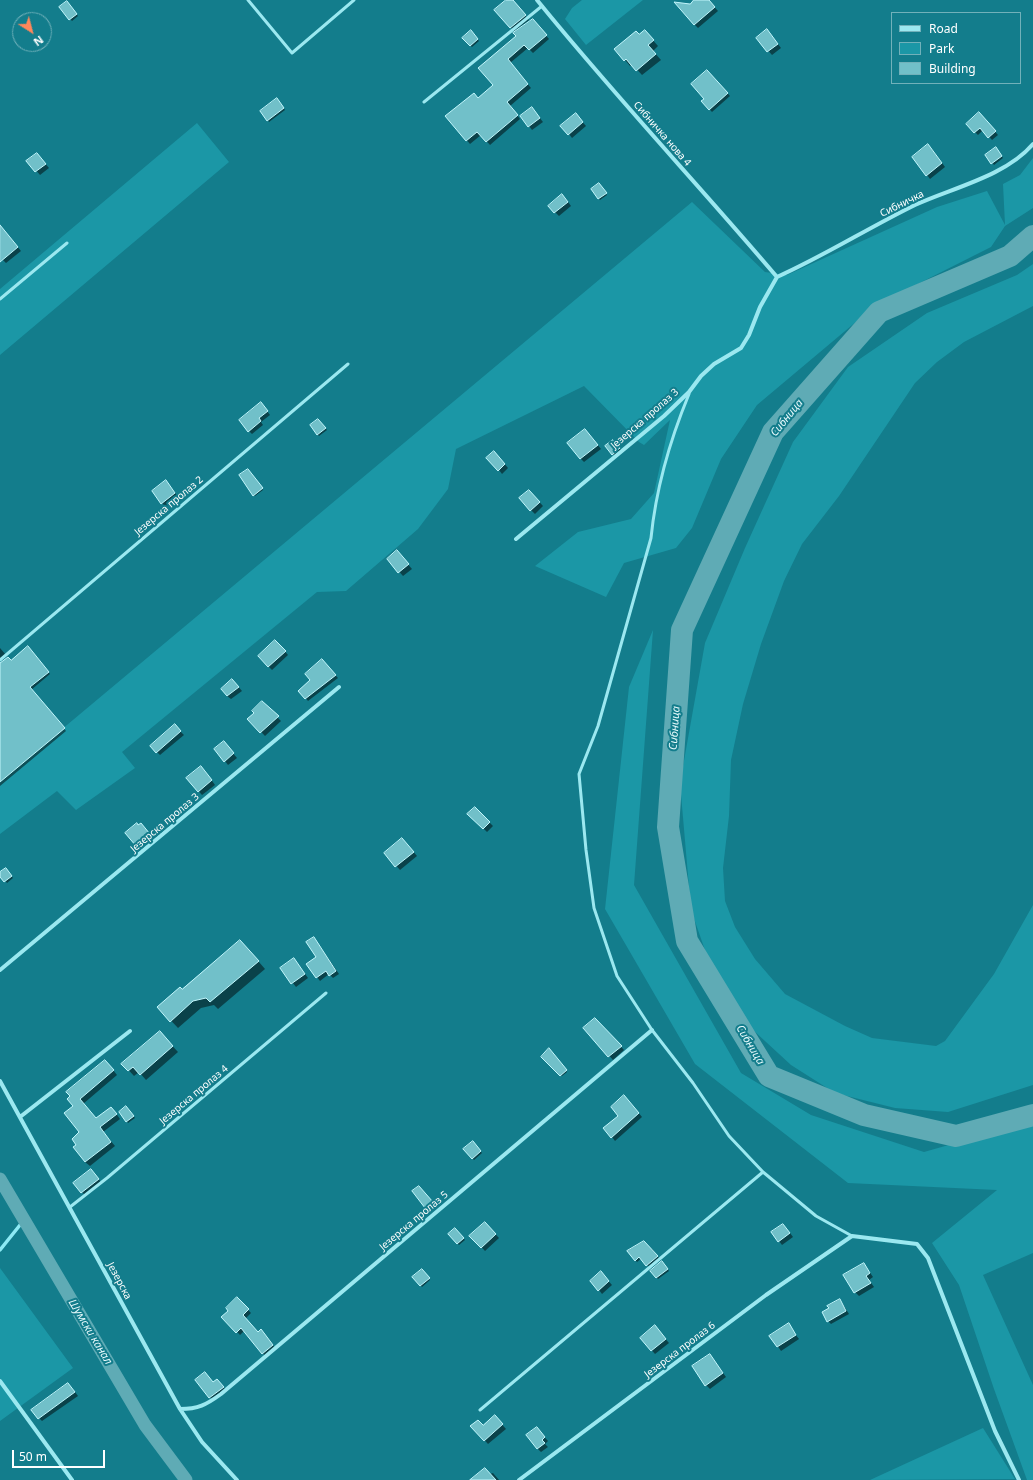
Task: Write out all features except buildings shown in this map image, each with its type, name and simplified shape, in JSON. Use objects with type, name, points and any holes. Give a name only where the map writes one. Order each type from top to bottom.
[{"type":"street","name":"Сибничка нова 4","points":[[537,0],[652,136],[733,225],[776,277]]},
{"type":"street","name":"Сибничка","points":[[776,277],[810,262],[915,205],[1001,169],[1027,151],[1033,144]]},
{"type":"street","name":"Језерска пролаз 3","points":[[516,538],[664,416],[689,392],[701,376],[714,364],[741,348],[749,335],[760,307],[776,277]]},
{"type":"street","name":"Језерска пролаз 3","points":[[0,970],[339,687]]},
{"type":"street","name":"Језерска пролаз 5","points":[[180,1409],[193,1409],[208,1403],[221,1394],[652,1030]]},
{"type":"street","points":[[20,1117],[130,1031]]},
{"type":"street","name":"Језерска","points":[[0,1081],[70,1206],[180,1409],[202,1442],[227,1471],[237,1480]]},
{"type":"street","points":[[852,1236],[917,1244],[928,1258],[995,1431],[1019,1480]]},
{"type":"street","name":"Језерска пролаз 6","points":[[519,1480],[766,1295],[852,1236]]},
{"type":"street","points":[[0,1381],[72,1480]]},
{"type":"lane","points":[[248,0],[292,53],[354,0]]},
{"type":"lane","points":[[424,102],[542,6]]},
{"type":"lane","points":[[0,300],[67,243]]},
{"type":"lane","name":"Језерска пролаз 2","points":[[0,660],[348,364]]},
{"type":"lane","points":[[689,392],[675,426],[654,507],[651,538],[600,719],[579,774],[586,850],[594,908],[617,976],[652,1030],[693,1083],[730,1136],[763,1172],[816,1216],[852,1236]]},
{"type":"lane","name":"Језерска пролаз 4","points":[[70,1206],[113,1173],[326,993]]},
{"type":"lane","points":[[480,1410],[763,1172]]},
{"type":"green space","points":[[582,0],[643,0],[586,45],[565,19],[572,8]]},
{"type":"green space","points":[[197,123],[229,162],[0,355],[0,289]]},
{"type":"green space","points":[[1033,158],[1033,208],[1005,226],[991,247],[876,305],[757,405],[721,459],[692,528],[676,548],[624,563],[606,597],[535,566],[578,532],[631,519],[654,493],[670,420],[644,445],[639,442],[584,386],[456,449],[448,489],[418,529],[346,591],[317,592],[122,752],[135,768],[76,810],[57,791],[0,834],[0,781],[692,202],[765,272],[787,275],[937,207],[987,191],[1005,225],[1003,184],[1020,175]]},
{"type":"green space","points":[[1033,264],[1033,306],[964,342],[937,362],[915,383],[839,496],[802,544],[784,581],[761,644],[743,704],[731,760],[729,816],[723,868],[725,901],[735,927],[755,959],[785,994],[845,1026],[872,1038],[936,1046],[945,1041],[994,974],[1033,905],[1033,1085],[948,1112],[895,1108],[835,1093],[791,1065],[753,1030],[706,953],[691,910],[680,783],[705,643],[745,548],[793,442],[848,367],[927,313],[1017,275]]},
{"type":"green space","points":[[653,630],[634,885],[741,1073],[811,1115],[924,1152],[1033,1121],[1033,1253],[983,1275],[1033,1385],[1033,1480],[1027,1480],[959,1285],[932,1243],[997,1190],[848,1183],[695,1064],[605,909],[629,687]]},
{"type":"green space","points":[[0,1268],[73,1368],[0,1421]]},
{"type":"green space","points":[[983,1428],[1015,1479],[870,1480]]},
{"type":"waterway","name":"Сибница","points":[[1033,236],[1010,256],[879,312],[773,432],[682,630],[668,827],[687,941],[769,1076],[864,1115],[956,1136],[1033,1115]]},
{"type":"waterway","name":"Шумски канал","points":[[0,1179],[145,1425],[186,1480]]},
{"type":"waterway","points":[[0,1250],[24,1220]]}]
